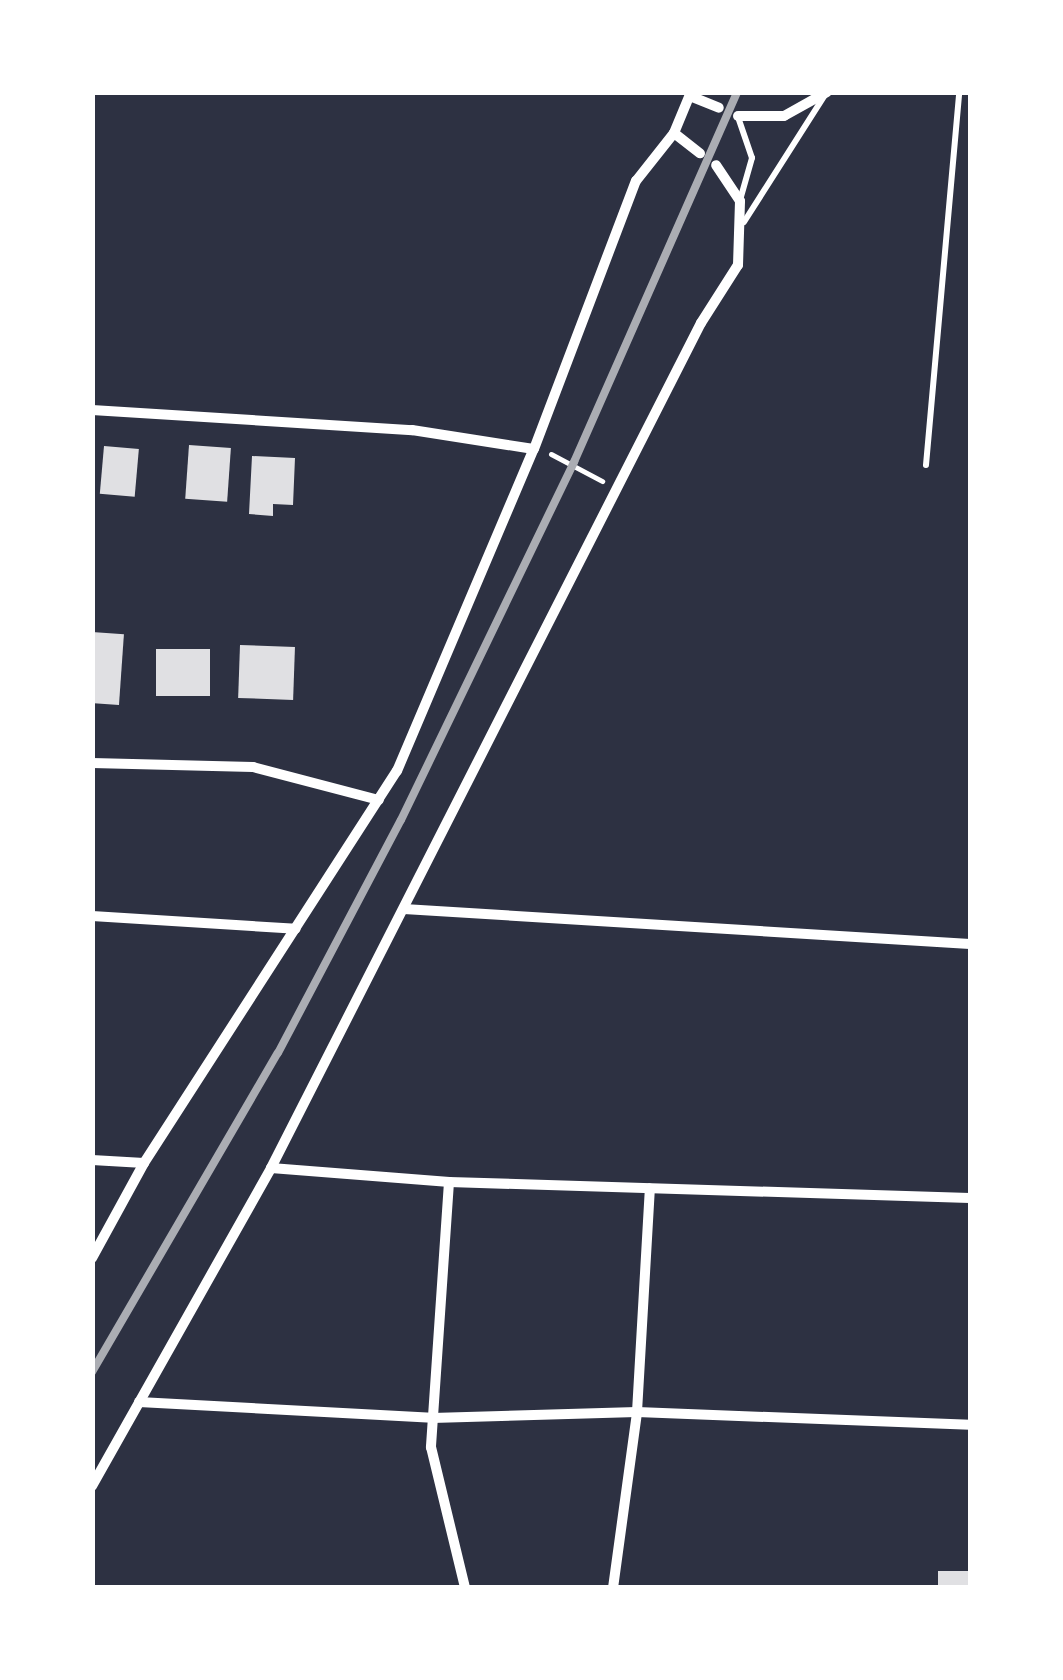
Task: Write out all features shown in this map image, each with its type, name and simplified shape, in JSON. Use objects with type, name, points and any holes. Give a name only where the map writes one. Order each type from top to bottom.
[{"type":"street","points":[[92,1258],[144,1163],[397,772],[534,448],[636,181],[674,133],[690,94],[719,108]]},
{"type":"street","points":[[738,116],[784,116],[826,94]]},
{"type":"street","points":[[674,133],[700,152]]},
{"type":"street","points":[[92,1486],[271,1168],[615,490],[738,265],[744,222],[740,201],[716,166]]},
{"type":"street","points":[[92,410],[412,430],[534,448]]},
{"type":"street","points":[[92,763],[253,767],[378,800]]},
{"type":"street","points":[[404,909],[970,944]]},
{"type":"street","points":[[92,916],[296,929]]},
{"type":"street","points":[[92,1160],[144,1163]]},
{"type":"street","points":[[271,1168],[449,1182],[970,1198]]},
{"type":"street","points":[[449,1182],[430,1447],[465,1588]]},
{"type":"street","points":[[613,1588],[637,1412],[650,1188]]},
{"type":"street","points":[[139,1402],[432,1418],[637,1412],[970,1425]]},
{"type":"lane","points":[[926,465],[959,92]]},
{"type":"lane","points":[[744,222],[826,94]]},
{"type":"lane","points":[[738,116],[752,158],[740,201]]},
{"type":"path","points":[[534,448],[574,462],[615,490]]},
{"type":"building","points":[[189,445],[231,448],[227,502],[185,499]]},
{"type":"building","points":[[104,446],[139,449],[135,497],[100,494]]},
{"type":"building","points":[[252,456],[295,458],[293,505],[273,504],[273,516],[249,514]]},
{"type":"building","points":[[92,632],[124,634],[119,705],[92,703]]},
{"type":"building","points":[[240,645],[295,647],[293,700],[238,698]]},
{"type":"building","points":[[156,649],[210,649],[210,696],[156,696]]},
{"type":"building","points":[[938,1571],[970,1571],[970,1588],[938,1588]]},
{"type":"railway","points":[[92,1372],[278,1053],[401,820],[574,462],[737,92]]}]
